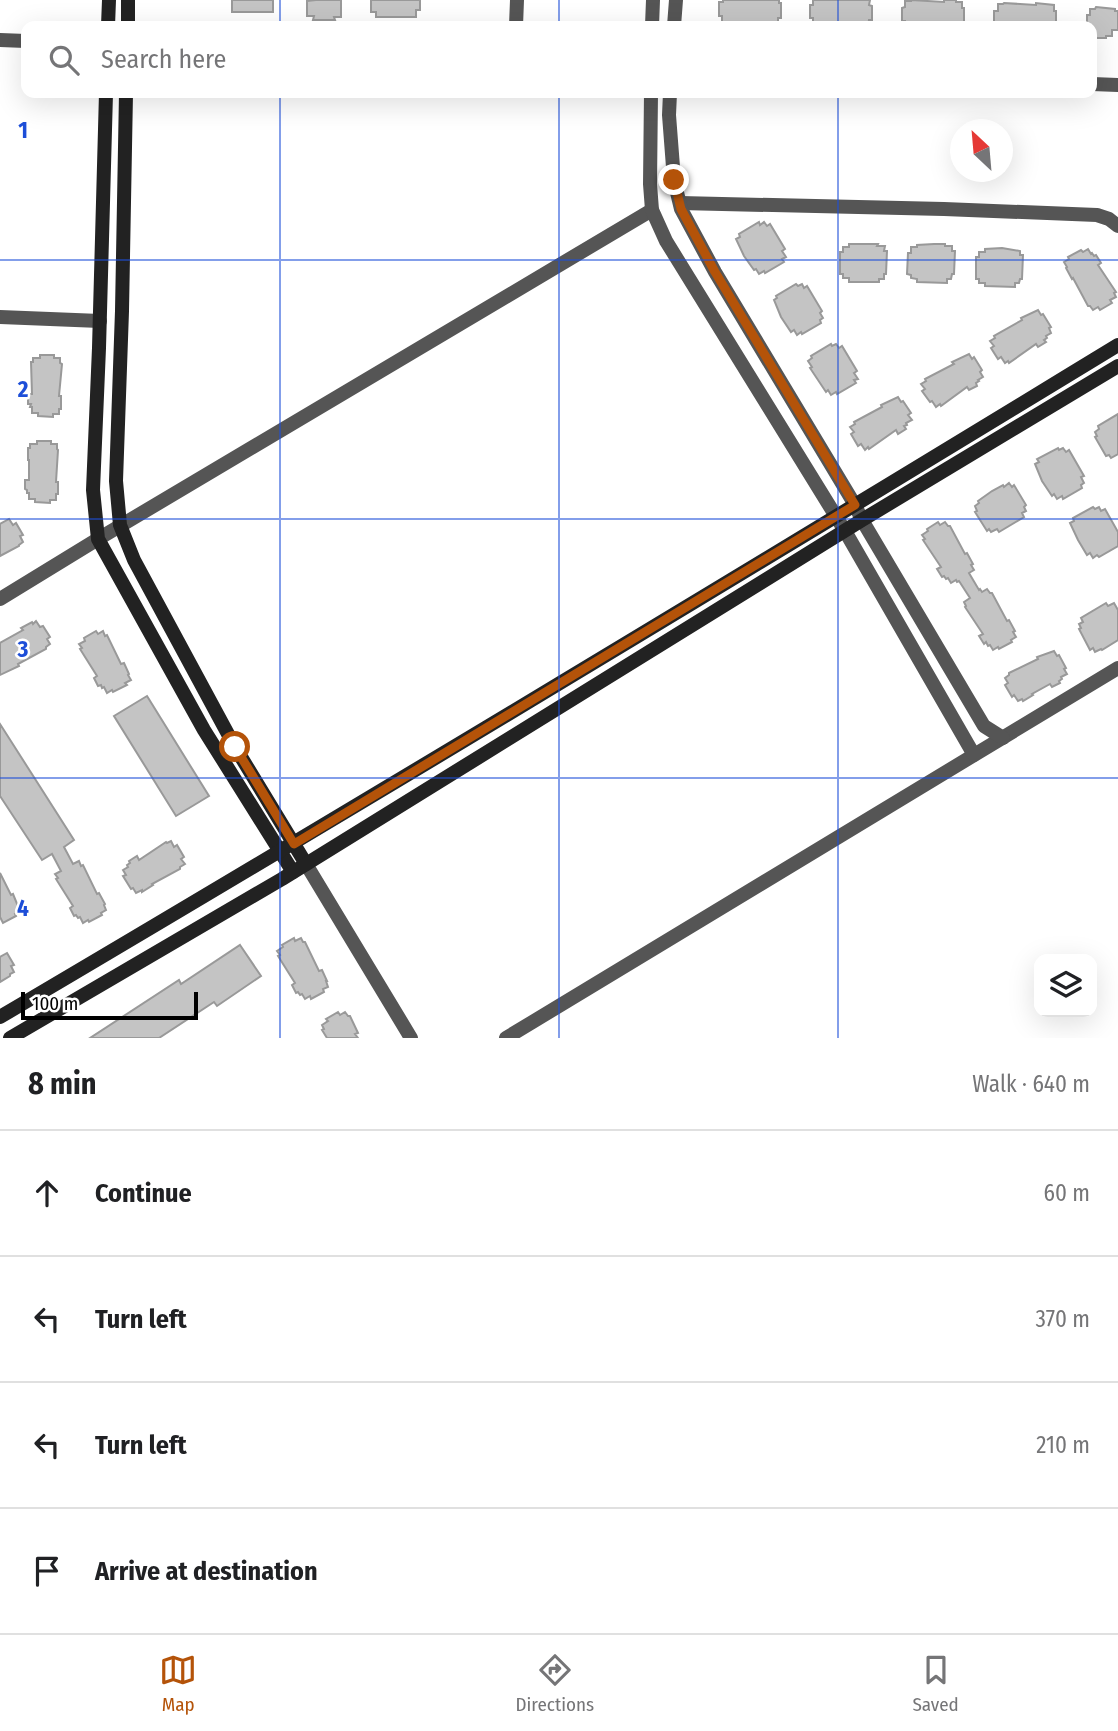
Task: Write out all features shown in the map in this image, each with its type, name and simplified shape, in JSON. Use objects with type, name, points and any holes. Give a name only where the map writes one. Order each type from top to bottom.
[{"type":"main road","points":[[108,21],[109,0]]},
{"type":"main road","points":[[128,0],[128,21]]},
{"type":"main road","points":[[106,98],[93,491],[98,539],[204,730],[279,853],[299,868]]},
{"type":"main road","points":[[126,98],[116,481],[120,525],[134,560],[235,747],[294,844],[299,868]]},
{"type":"main road","points":[[0,1017],[294,844],[1118,345]]},
{"type":"main road","points":[[10,1038],[299,868],[862,520],[1118,366]]},
{"type":"street","points":[[516,21],[517,0]]},
{"type":"street","points":[[652,21],[653,0]]},
{"type":"street","points":[[674,21],[676,0]]},
{"type":"street","points":[[0,40],[21,41]]},
{"type":"street","points":[[1097,84],[1118,85]]},
{"type":"street","points":[[650,98],[652,210],[666,241],[845,531],[974,755]]},
{"type":"street","points":[[670,98],[674,180],[681,209],[715,272],[984,726],[1003,738]]},
{"type":"street","points":[[680,203],[1097,215],[1118,226]]},
{"type":"street","points":[[0,599],[652,210]]},
{"type":"street","points":[[0,317],[100,321]]},
{"type":"street","points":[[506,1038],[1118,668]]},
{"type":"street","points":[[299,868],[411,1038]]},
{"type":"building","points":[[232,0],[273,0],[273,12],[232,12]]},
{"type":"building","points":[[341,0],[341,17],[334,17],[335,20],[313,20],[314,16],[307,16],[307,1]]},
{"type":"building","points":[[371,0],[420,0],[420,10],[416,10],[416,17],[376,17],[376,12],[371,12]]},
{"type":"building","points":[[779,0],[781,18],[778,18],[778,21],[722,21],[722,16],[719,16],[719,2]]},
{"type":"building","points":[[813,0],[870,0],[872,20],[813,21],[813,18],[810,18],[810,5],[813,5]]},
{"type":"building","points":[[905,1],[962,2],[964,21],[902,21]]},
{"type":"building","points":[[998,4],[1054,5],[1056,21],[994,21],[994,11],[998,11]]},
{"type":"building","points":[[1090,9],[1118,11],[1118,30],[1112,30],[1112,36],[1097,38],[1097,21],[1087,21]]},
{"type":"building","points":[[759,222],[760,225],[764,222],[767,226],[770,224],[785,249],[782,251],[786,257],[782,259],[784,262],[759,274],[744,256],[736,239],[740,237],[739,234]]},
{"type":"building","points":[[849,244],[885,246],[884,251],[887,251],[884,279],[879,279],[879,282],[849,282],[849,278],[843,278],[843,274],[840,274],[840,252],[843,252],[843,247],[849,247]]},
{"type":"building","points":[[945,244],[952,246],[952,251],[955,251],[954,274],[951,279],[947,279],[947,283],[917,282],[917,279],[907,274],[911,247]]},
{"type":"building","points":[[1002,248],[1020,251],[1020,255],[1023,255],[1022,279],[1015,283],[1015,287],[985,286],[985,283],[979,283],[979,279],[976,279],[976,257],[979,257],[979,252]]},
{"type":"building","points":[[1088,249],[1091,254],[1096,255],[1101,263],[1098,265],[1116,292],[1116,297],[1110,300],[1112,303],[1100,310],[1098,307],[1093,310],[1088,306],[1064,262],[1068,257]]},
{"type":"building","points":[[796,284],[802,284],[804,288],[807,286],[822,311],[820,313],[823,318],[821,323],[797,335],[794,330],[791,332],[781,317],[774,300]]},
{"type":"building","points":[[1038,310],[1051,327],[1051,333],[1044,340],[1046,342],[1038,347],[1036,344],[1009,363],[1005,363],[1001,357],[998,359],[991,348],[994,346],[990,341],[994,336]]},
{"type":"building","points":[[831,344],[836,344],[839,348],[842,346],[857,371],[854,373],[858,379],[854,380],[856,383],[831,395],[828,390],[826,392],[808,361],[811,356]]},
{"type":"building","points":[[969,354],[982,370],[980,372],[983,377],[976,383],[977,386],[969,390],[967,387],[936,407],[922,391],[925,389],[921,384],[925,379],[954,364],[952,362]]},
{"type":"building","points":[[40,355],[54,355],[54,358],[60,358],[62,364],[59,396],[61,409],[59,414],[53,414],[53,417],[32,413],[31,404],[28,404],[28,394],[32,394],[31,362],[33,358],[40,358]]},
{"type":"building","points":[[898,397],[911,413],[908,415],[912,420],[904,426],[906,429],[898,434],[896,430],[869,449],[868,447],[865,450],[861,444],[858,446],[851,434],[854,432],[850,427],[854,422]]},
{"type":"building","points":[[1118,414],[1118,454],[1111,458],[1106,456],[1095,432],[1099,429],[1098,426]]},
{"type":"building","points":[[37,441],[57,444],[58,494],[56,500],[50,500],[50,503],[29,499],[29,493],[25,489],[25,480],[29,480],[28,448],[30,444],[37,444]]},
{"type":"building","points":[[1063,448],[1066,452],[1069,450],[1084,476],[1081,477],[1084,483],[1082,488],[1063,499],[1062,496],[1057,499],[1054,494],[1052,496],[1035,464],[1039,462],[1037,459]]},
{"type":"building","points":[[1009,483],[1012,487],[1014,485],[1026,505],[1026,511],[1022,513],[1024,517],[999,532],[997,529],[987,531],[975,512],[975,506],[992,491]]},
{"type":"building","points":[[1093,507],[1099,507],[1101,511],[1105,509],[1118,532],[1118,546],[1093,558],[1090,553],[1087,555],[1070,523],[1074,521],[1073,518]]},
{"type":"building","points":[[9,519],[13,525],[16,523],[23,535],[20,536],[23,542],[0,556],[0,524]]},
{"type":"building","points":[[938,522],[940,525],[945,522],[950,526],[973,564],[971,565],[974,570],[969,573],[979,590],[982,592],[987,589],[992,593],[1007,621],[1009,620],[1016,637],[1012,642],[993,650],[986,642],[984,644],[979,636],[983,634],[965,607],[964,602],[970,598],[959,581],[951,583],[948,578],[942,577],[937,569],[941,567],[922,535]]},
{"type":"building","points":[[1106,603],[1108,606],[1114,603],[1118,610],[1118,640],[1095,652],[1093,648],[1090,650],[1079,624],[1083,622],[1081,618]]},
{"type":"building","points":[[36,621],[50,637],[47,639],[50,644],[46,649],[18,664],[19,666],[0,675],[0,643]]},
{"type":"building","points":[[96,631],[98,634],[103,631],[105,636],[107,635],[131,680],[113,692],[112,690],[107,693],[104,687],[98,686],[94,678],[97,676],[80,649],[82,648],[79,644],[85,641],[84,638]]},
{"type":"building","points":[[1054,651],[1066,668],[1064,669],[1067,674],[1061,677],[1060,683],[1052,687],[1050,684],[1023,701],[1018,701],[1014,695],[1012,697],[1005,685],[1008,683],[1005,678],[1009,673]]},
{"type":"building","points":[[147,696],[209,796],[176,816],[114,716]]},
{"type":"building","points":[[0,724],[74,840],[64,847],[73,864],[79,861],[81,866],[83,865],[105,904],[106,910],[102,915],[89,922],[88,920],[83,923],[80,917],[74,916],[70,908],[73,906],[56,879],[58,878],[55,874],[61,871],[52,854],[42,860],[0,796]]},
{"type":"building","points":[[171,841],[174,847],[177,845],[185,864],[142,892],[136,893],[123,876],[126,875],[123,870],[128,867],[129,861],[137,856],[139,860]]},
{"type":"building","points":[[0,873],[20,911],[3,923],[0,917]]},
{"type":"building","points":[[294,938],[295,941],[301,938],[305,942],[327,981],[328,987],[323,989],[324,992],[311,999],[310,996],[305,999],[302,994],[296,993],[292,985],[295,983],[278,956],[280,955],[277,951],[282,945]]},
{"type":"building","points":[[240,945],[261,976],[217,1006],[214,1002],[159,1038],[90,1038],[179,980],[181,984]]},
{"type":"building","points":[[7,953],[14,965],[11,966],[14,972],[0,982],[0,957]]},
{"type":"building","points":[[338,1012],[340,1015],[345,1012],[350,1016],[358,1038],[327,1038],[322,1025],[328,1021],[326,1019]]},
{"type":"route","points":[[235,747],[294,844],[855,505],[715,272],[681,209],[674,180]]}]
